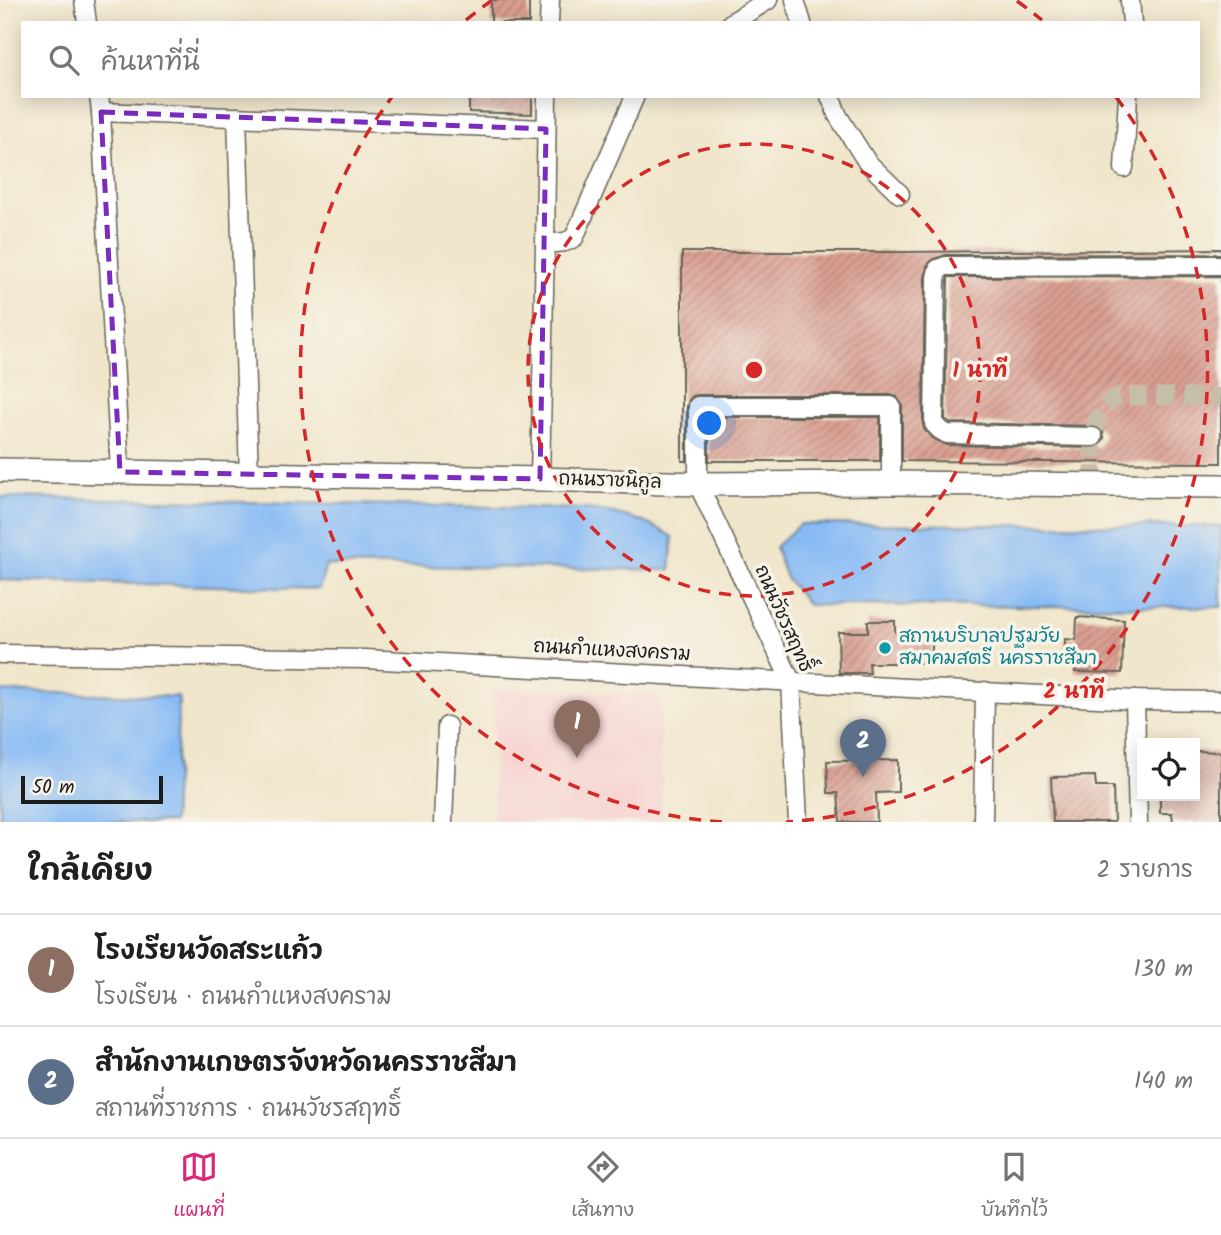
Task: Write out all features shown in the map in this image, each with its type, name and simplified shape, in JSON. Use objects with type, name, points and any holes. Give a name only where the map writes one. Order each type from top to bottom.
[{"type":"main road","name":"ถนนราชนิกูล","points":[[0,470],[698,484],[1221,486]]},
{"type":"street","points":[[84,0],[87,21]]},
{"type":"street","points":[[549,21],[550,0]]},
{"type":"street","points":[[734,21],[768,0]]},
{"type":"street","points":[[795,0],[801,21]]},
{"type":"street","points":[[1130,0],[1132,21]]},
{"type":"street","points":[[540,479],[547,98]]},
{"type":"street","points":[[545,244],[574,238],[634,98]]},
{"type":"street","points":[[831,98],[838,116],[867,162],[900,194]]},
{"type":"street","points":[[1124,168],[1128,98]]},
{"type":"street","points":[[120,472],[100,104],[237,117],[546,129]]},
{"type":"street","points":[[237,117],[249,474]]},
{"type":"street","points":[[1093,437],[947,434],[934,424],[938,269],[946,265],[1221,265]]},
{"type":"street","points":[[698,484],[698,406],[891,406],[891,483]]},
{"type":"street","name":"ถนนวัชรสฤทธิ์","points":[[698,484],[791,681],[798,822]]},
{"type":"street","name":"ถนนกำแหงสงคราม","points":[[0,654],[365,659],[1135,699],[1221,701]]},
{"type":"street","points":[[983,822],[985,691]]},
{"type":"street","points":[[1135,699],[1138,822]]},
{"type":"street","points":[[443,822],[447,726]]},
{"type":"highlighted area","points":[[101,112],[546,129],[540,479],[120,472]]},
{"type":"shaded area","points":[[493,689],[660,694],[662,822],[494,822]]},
{"type":"water","points":[[0,497],[587,509],[632,518],[673,537],[670,570],[326,565],[319,589],[0,580]]},
{"type":"water","points":[[800,524],[1221,526],[1221,607],[808,605],[786,578],[775,547]]},
{"type":"water","points":[[0,691],[179,697],[173,822],[0,822]]},
{"type":"building","points":[[491,0],[529,0],[529,21],[491,21]]},
{"type":"building","points":[[469,98],[532,98],[532,114],[469,112]]},
{"type":"building","points":[[1221,249],[1221,254],[946,255],[933,259],[927,266],[925,278],[923,424],[932,438],[947,445],[1093,448],[1099,447],[1104,438],[1103,431],[1093,426],[950,423],[945,419],[948,277],[1221,276],[1221,463],[902,461],[902,405],[897,397],[891,395],[693,396],[687,406],[687,461],[682,461],[682,252]]},
{"type":"building","points":[[709,417],[880,417],[880,461],[709,461]]},
{"type":"building","points":[[1077,617],[1124,620],[1122,673],[1075,672],[1076,660],[1065,660],[1065,639],[1076,640]]},
{"type":"building","name":"สถานบริบาลปฐมวัย สมาคมสตรี นครราชสีมา","points":[[868,621],[895,621],[895,632],[932,633],[932,663],[869,663],[870,673],[839,673],[838,632],[868,632]]},
{"type":"building","points":[[1200,751],[1221,752],[1221,822],[1173,822],[1172,813],[1160,813],[1160,801],[1200,801]]},
{"type":"building","points":[[898,760],[898,792],[876,793],[877,822],[840,822],[838,793],[828,793],[827,761]]},
{"type":"building","points":[[1095,776],[1096,787],[1113,787],[1114,822],[1053,822],[1051,777]]},
{"type":"tunnel","points":[[1093,484],[1092,447],[1096,423],[1108,403],[1118,396],[1221,397]]},
{"type":"place","name":"สถานบริบาลปฐมวัย สมาคมสตรี นครราชสีมา","points":[[885,648]]},
{"type":"place","name":"โรงเรียนวัดสระแก้ว","points":[[577,758]]},
{"type":"place","name":"สำนักงานเกษตรจังหวัดนครราชสีมา","points":[[863,777]]}]
